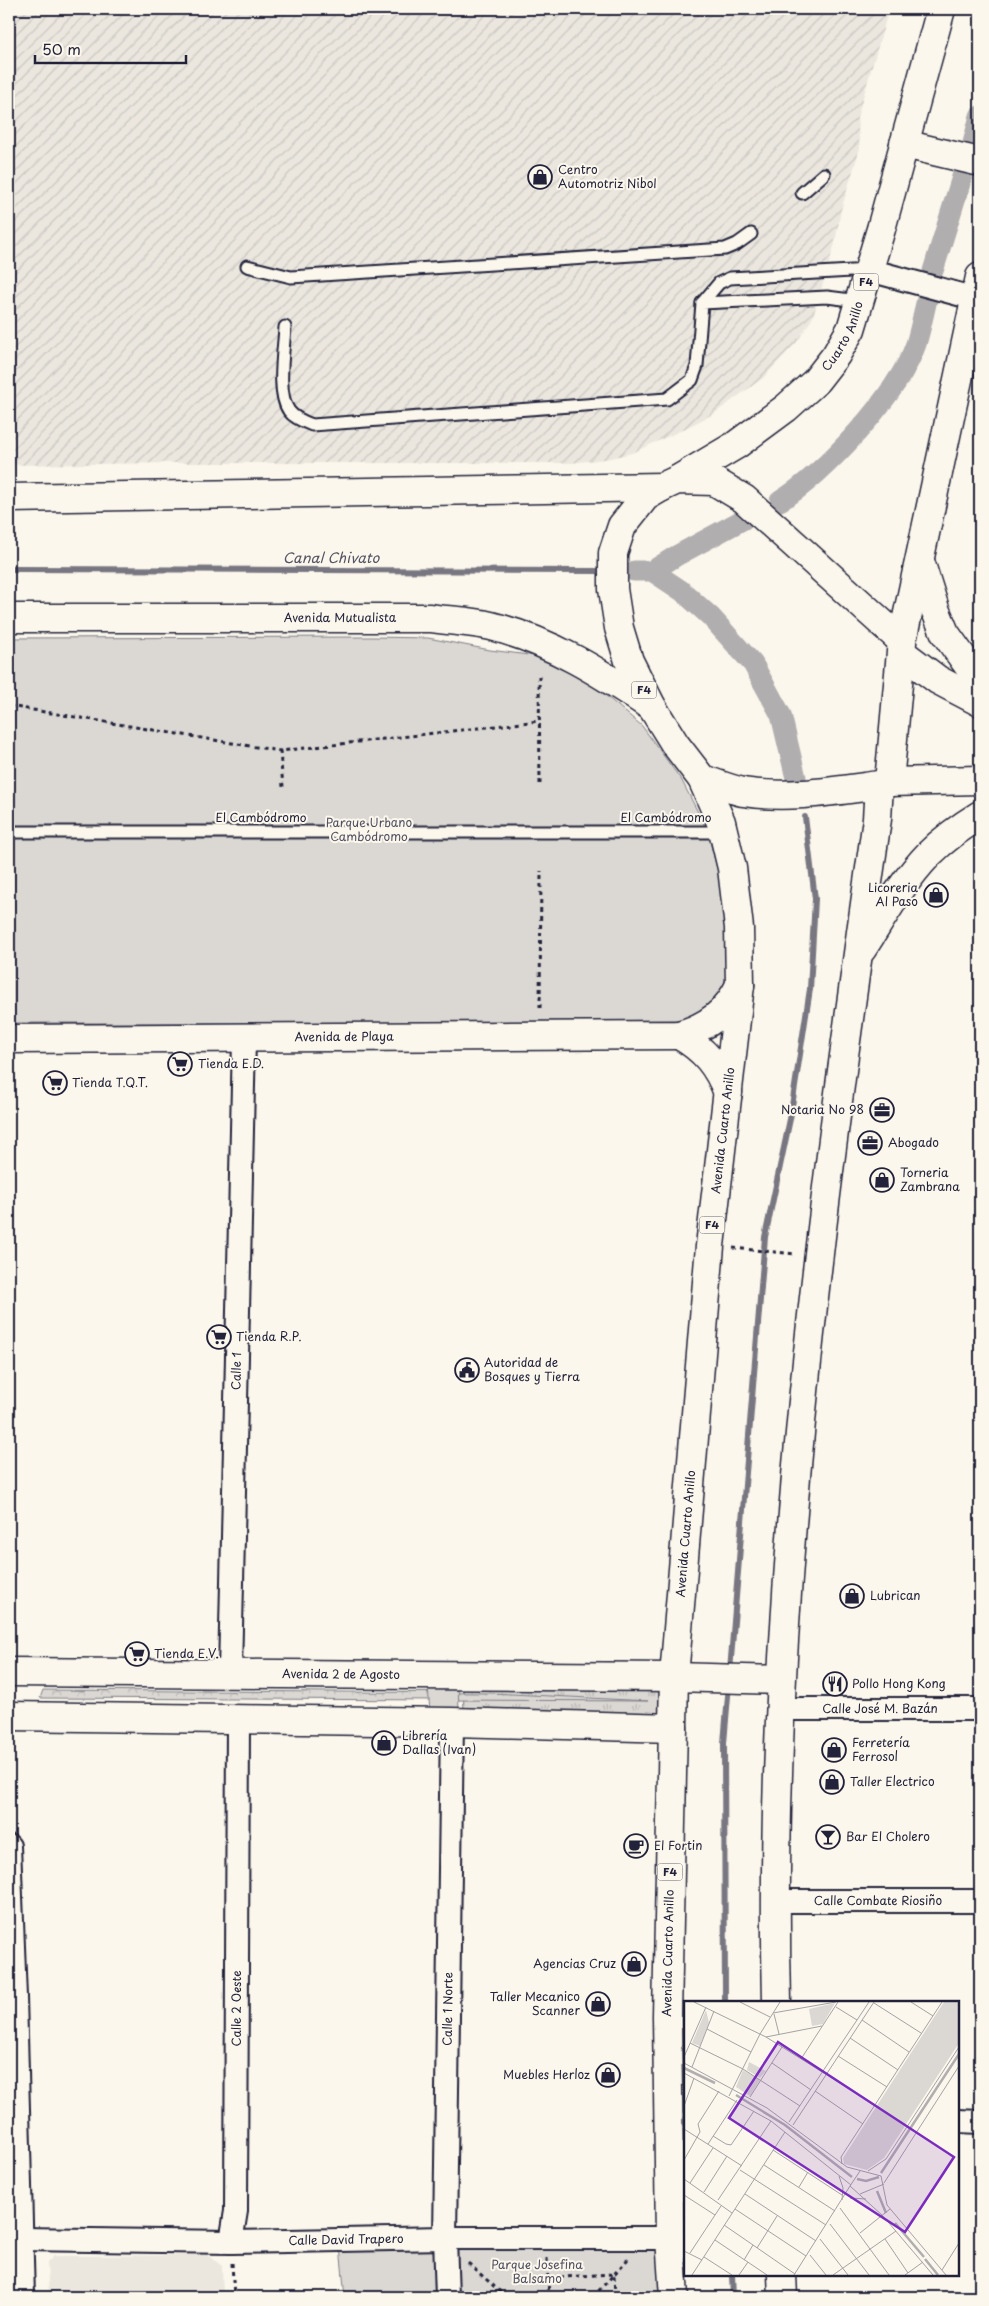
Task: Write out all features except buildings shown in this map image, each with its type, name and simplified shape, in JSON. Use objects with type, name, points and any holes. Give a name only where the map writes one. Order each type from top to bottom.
[{"type":"main road","name":"Cuarto Anillo","points":[[669,483],[736,445],[786,408],[816,382],[836,355],[851,329],[941,9]]},
{"type":"main road","points":[[904,144],[980,162]]},
{"type":"main road","points":[[777,2001],[774,1901],[779,1709],[771,1680],[792,1506],[817,1256],[857,956],[884,783],[902,647],[972,292]]},
{"type":"main road","points":[[9,498],[714,481],[744,499],[797,546],[938,680],[980,702]]},
{"type":"main road","name":"F4","points":[[669,483],[646,497],[622,526],[613,553],[613,589],[620,628],[630,661],[652,707],[675,744],[702,779]]},
{"type":"main road","points":[[920,559],[935,609],[945,633],[980,682]]},
{"type":"main road","name":"Avenida Mutualista","points":[[9,618],[430,618],[482,625],[547,644],[591,667],[652,707]]},
{"type":"main road","points":[[702,779],[742,792],[779,795],[817,793],[884,783],[980,780]]},
{"type":"main road","name":"Avenida Cuarto Anillo","points":[[674,2297],[670,2238],[676,2016],[673,1728],[686,1677],[710,1246],[740,985],[739,928],[732,868],[721,822],[702,779]]},
{"type":"main road","points":[[857,956],[905,883],[929,854],[957,830],[980,815]]},
{"type":"main road","name":"Avenida de Playa","points":[[9,1039],[679,1035],[705,1026],[716,1018],[726,1008],[740,985]]},
{"type":"main road","points":[[679,1035],[692,1042],[710,1059],[722,1078],[728,1093]]},
{"type":"main road","name":"Avenida 2 de Agosto","points":[[9,1672],[686,1677],[771,1680]]},
{"type":"main road","points":[[9,1716],[452,1722],[673,1728]]},
{"type":"main road","points":[[782,2276],[783,2297]]},
{"type":"street","points":[[869,270],[915,282],[972,292]]},
{"type":"street","name":"Calle 1","points":[[230,1673],[244,1039]]},
{"type":"street","name":"Calle José M. Bazán","points":[[779,1709],[980,1709]]},
{"type":"street","name":"Calle 2 Oeste","points":[[231,2242],[236,2211],[238,1720]]},
{"type":"street","name":"Calle 1 Norte","points":[[447,2297],[445,2238],[452,1722]]},
{"type":"street","points":[[9,1846],[12,1997],[23,2297]]},
{"type":"street","name":"Calle Combate Riosiño","points":[[774,1901],[980,1901]]},
{"type":"street","points":[[959,2121],[980,2122]]},
{"type":"street","name":"Calle David Trapero","points":[[21,2239],[231,2242],[445,2238],[670,2238]]},
{"type":"lane","points":[[802,193],[824,174]]},
{"type":"lane","points":[[247,266],[291,277],[726,249],[751,234]]},
{"type":"lane","points":[[285,327],[282,396],[289,411],[300,420],[312,425],[666,399],[692,380],[697,366],[702,304],[719,283],[730,278],[869,270]]},
{"type":"lane","points":[[702,304],[827,297],[860,301]]},
{"type":"lane","name":"El Cambódromo","points":[[9,832],[723,832]]},
{"type":"path","points":[[539,676],[540,785]]},
{"type":"path","points":[[9,706],[280,751],[539,721]]},
{"type":"path","points":[[280,751],[283,786]]},
{"type":"path","points":[[540,1008],[541,871]]},
{"type":"path","points":[[737,1248],[788,1254]]},
{"type":"path","points":[[231,2242],[234,2297]]},
{"type":"path","points":[[547,2253],[549,2297]]},
{"type":"path","points":[[593,2297],[630,2257]]},
{"type":"path","points":[[466,2261],[506,2297]]},
{"type":"path","points":[[548,2278],[614,2274]]},
{"type":"path","points":[[614,2274],[615,2297]]},
{"type":"shaded area","points":[[9,9],[889,9],[857,118],[860,148],[841,210],[835,243],[813,317],[797,342],[763,378],[715,413],[632,453],[606,459],[571,463],[9,465]]},
{"type":"shaded area","points":[[208,2255],[222,2266],[223,2297],[49,2297],[47,2263],[54,2256]]},
{"type":"green space","name":"Parque Urbano Cambódromo","points":[[9,638],[428,638],[490,650],[544,657],[593,685],[642,726],[682,781],[707,830],[725,899],[730,971],[718,998],[702,1013],[678,1020],[383,1023],[9,1023]]},
{"type":"green space","points":[[463,1684],[660,1685],[659,1715],[464,1712]]},
{"type":"green space","points":[[458,1685],[459,1710],[430,1712],[428,1686]]},
{"type":"green space","points":[[43,1690],[491,1693],[648,1701],[40,1698]]},
{"type":"green space","name":"Parque Josefina Balsamo","points":[[661,2245],[663,2297],[458,2297],[456,2247]]},
{"type":"green space","points":[[340,2247],[430,2248],[437,2256],[438,2297],[345,2297]]},
{"type":"waterway","points":[[972,147],[980,116]]},
{"type":"waterway","points":[[933,271],[962,177]]},
{"type":"waterway","points":[[780,501],[798,489],[838,453],[894,385],[907,364],[916,344],[928,295]]},
{"type":"waterway","points":[[652,571],[744,519]]},
{"type":"waterway","name":"Canal Chivato","points":[[9,569],[606,571]]},
{"type":"waterway","name":"Canal Chivato","points":[[619,571],[652,571]]},
{"type":"waterway","points":[[634,571],[652,571],[682,591],[711,617],[753,664],[781,715],[796,778]]},
{"type":"waterway","points":[[730,1671],[765,1237],[790,1119],[810,989],[815,899],[805,817]]},
{"type":"waterway","points":[[725,2001],[724,1743],[729,1684]]},
{"type":"waterway","points":[[732,2276],[733,2297]]},
{"type":"place","name":"Centro Automotriz Nibol","points":[[540,177]]},
{"type":"place","name":"Licoreria Al Paso","points":[[936,895]]},
{"type":"place","name":"Tienda E.D.","points":[[180,1064]]},
{"type":"place","name":"Tienda T.Q.T.","points":[[55,1083]]},
{"type":"place","name":"Notaria No 98","points":[[882,1110]]},
{"type":"place","name":"Abogado","points":[[870,1143]]},
{"type":"place","name":"Torneria Zambrana","points":[[882,1180]]},
{"type":"place","name":"Tienda R.P.","points":[[219,1337]]},
{"type":"place","name":"Autoridad de Bosques y Tierra","points":[[467,1370]]},
{"type":"place","name":"Lubrican","points":[[852,1596]]},
{"type":"place","name":"Tienda E.V.","points":[[137,1654]]},
{"type":"place","name":"Pollo Hong Kong","points":[[835,1684]]},
{"type":"place","name":"Librería Dallas (Ivan)","points":[[384,1743]]},
{"type":"place","name":"Ferretería Ferrosol","points":[[834,1750]]},
{"type":"place","name":"Taller Electrico","points":[[832,1782]]},
{"type":"place","name":"Bar El Cholero","points":[[828,1837]]},
{"type":"place","name":"El Fortin","points":[[636,1846]]},
{"type":"place","name":"Agencias Cruz","points":[[634,1964]]},
{"type":"place","name":"Taller Mecanico Scanner","points":[[598,2004]]},
{"type":"place","name":"Muebles Herloz","points":[[608,2075]]}]
